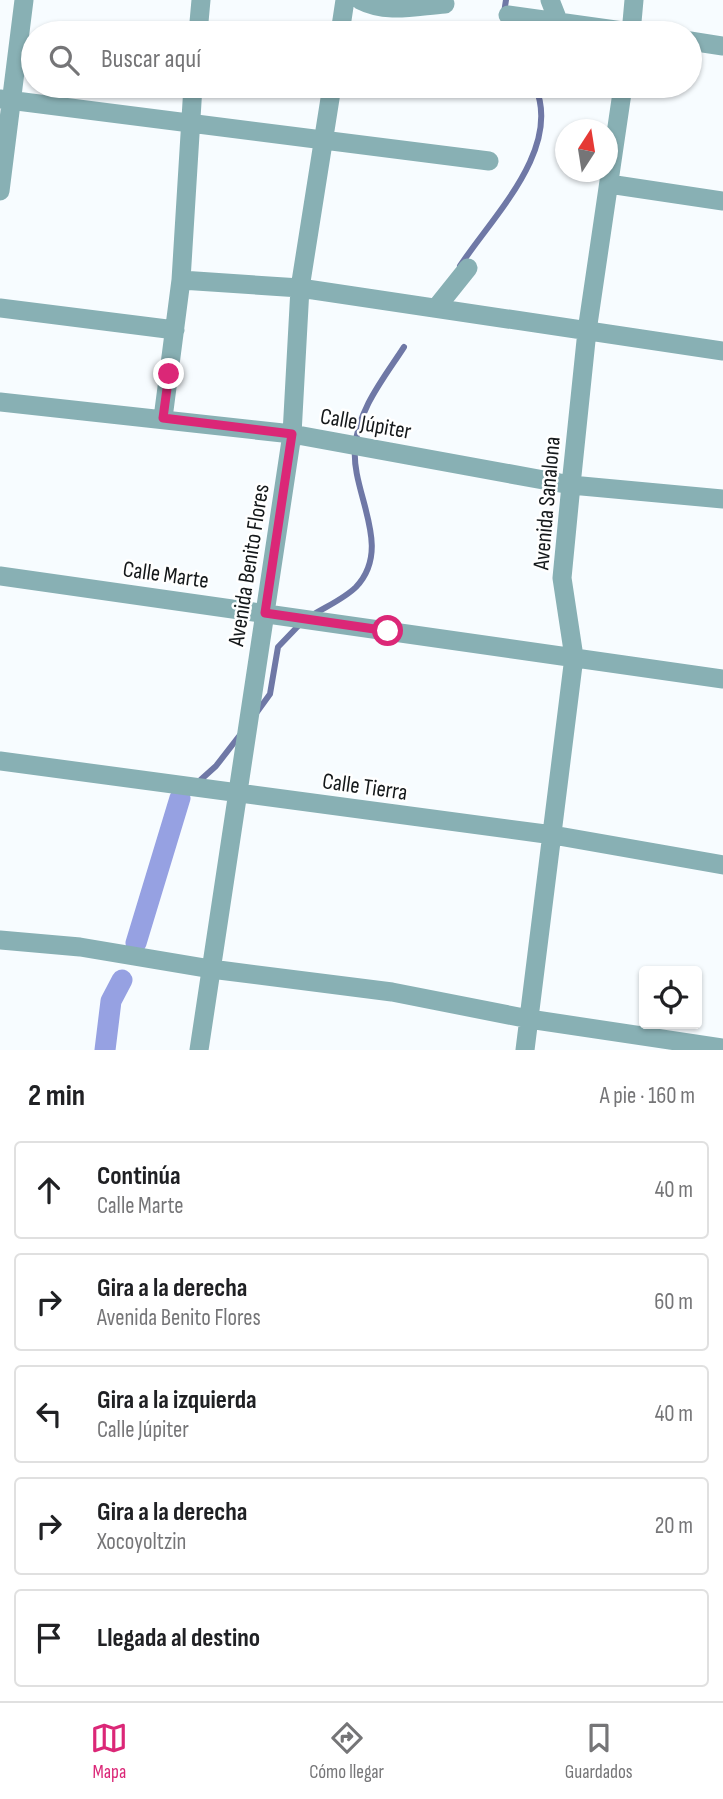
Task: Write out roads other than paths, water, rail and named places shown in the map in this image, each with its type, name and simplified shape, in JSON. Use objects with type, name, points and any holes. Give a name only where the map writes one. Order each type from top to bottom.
[{"type":"street","points":[[0,191],[6,100],[24,0]]},
{"type":"street","points":[[199,21],[201,0]]},
{"type":"street","points":[[342,21],[345,0]]},
{"type":"street","points":[[360,0],[371,6],[402,10],[445,4]]},
{"type":"street","points":[[550,0],[558,21]]},
{"type":"street","points":[[632,21],[634,0]]},
{"type":"street","points":[[508,15],[546,21]]},
{"type":"street","points":[[702,43],[723,46]]},
{"type":"street","points":[[163,418],[181,280],[192,98]]},
{"type":"street","name":"Avenida Benito Flores","points":[[199,1050],[292,434],[300,288],[330,98]]},
{"type":"street","name":"Avenida Sanalona","points":[[526,1050],[574,657],[562,578],[571,485],[587,331],[621,98]]},
{"type":"street","points":[[6,100],[489,162]]},
{"type":"street","points":[[609,184],[723,201]]},
{"type":"street","points":[[436,308],[468,268]]},
{"type":"street","points":[[181,280],[300,288],[723,351]]},
{"type":"street","points":[[0,308],[175,330]]},
{"type":"street","name":"Calle Júpiter","points":[[0,402],[292,434],[571,485],[723,499]]},
{"type":"street","name":"Calle Marte","points":[[0,576],[723,679]]},
{"type":"street","name":"Calle Tierra","points":[[0,761],[553,835],[723,865]]},
{"type":"street","points":[[0,940],[80,947],[211,969],[393,992],[529,1019],[723,1048]]},
{"type":"waterway","points":[[505,21],[506,0]]},
{"type":"waterway","points":[[460,266],[505,205],[532,158],[539,134],[541,110],[538,98]]},
{"type":"waterway","points":[[311,616],[356,587],[367,571],[371,555],[371,537],[355,465],[357,434],[373,394],[404,347]]},
{"type":"waterway","points":[[257,712],[270,694],[278,647],[302,622]]},
{"type":"waterway","points":[[196,784],[216,766],[240,735]]},
{"type":"waterway","points":[[136,943],[180,798]]},
{"type":"waterway","points":[[105,1050],[111,1001],[122,980]]}]
